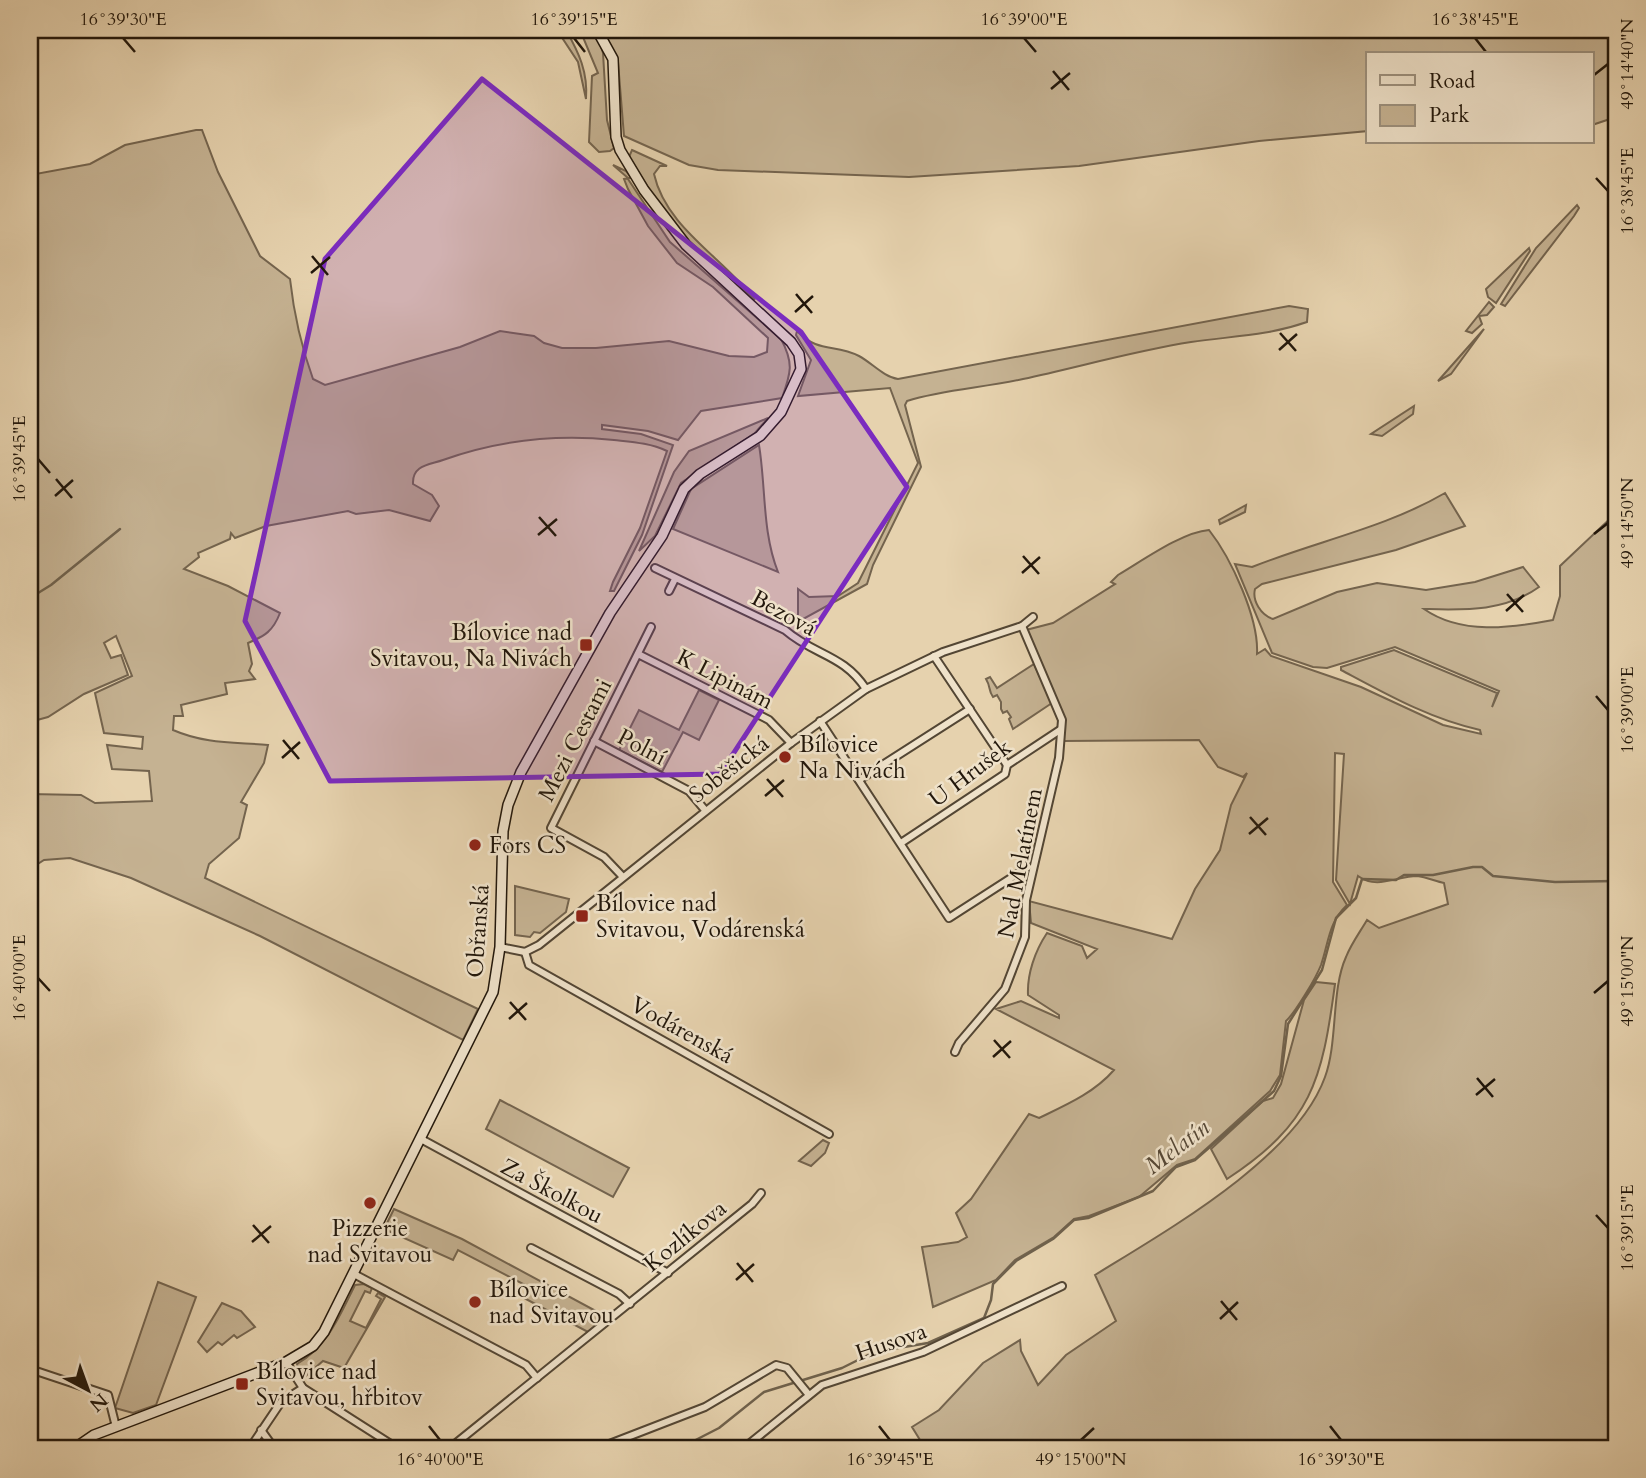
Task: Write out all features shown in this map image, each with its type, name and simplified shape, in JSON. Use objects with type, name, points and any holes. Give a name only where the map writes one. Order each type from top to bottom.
[{"type":"main road","name":"Obřanská","points":[[75,1448],[94,1435],[286,1362],[318,1341],[489,1002],[496,982],[500,947],[503,831],[508,806],[520,772],[616,603],[662,536],[682,492],[696,477],[764,433],[790,398],[801,364],[791,342],[674,232],[620,150],[614,126],[613,59],[597,30]]},
{"type":"street","name":"Bezová","points":[[654,568],[785,629],[802,644],[844,663],[866,689]]},
{"type":"street","points":[[669,591],[675,579]]},
{"type":"street","name":"Soběšická","points":[[525,952],[548,938],[791,743],[866,689],[934,656],[1021,626],[1033,617]]},
{"type":"street","name":"Mezi Cestami","points":[[623,877],[604,857],[551,828],[651,626]]},
{"type":"street","name":"Nad Melatínem","points":[[955,1052],[958,1042],[1005,989],[1027,934],[1025,904],[1059,758],[1062,720],[1021,626]]},
{"type":"street","name":"K Lipinám","points":[[638,654],[769,720],[791,743]]},
{"type":"street","points":[[934,656],[1007,765]]},
{"type":"street","points":[[859,780],[970,709]]},
{"type":"street","points":[[820,721],[949,918],[1028,867]]},
{"type":"street","name":"U Hrušek","points":[[901,843],[1005,774],[1007,765],[1060,730]]},
{"type":"street","name":"Polní","points":[[594,741],[689,791],[705,810]]},
{"type":"street","points":[[1019,872],[1025,880]]},
{"type":"street","points":[[500,947],[525,952]]},
{"type":"street","name":"Vodárenská","points":[[525,952],[529,965],[829,1134]]},
{"type":"street","name":"Za Školkou","points":[[421,1139],[668,1273]]},
{"type":"street","name":"Kozlíkova","points":[[450,1448],[668,1273],[752,1204],[761,1193]]},
{"type":"street","points":[[531,1248],[620,1294],[630,1304]]},
{"type":"street","points":[[354,1274],[526,1365],[537,1378]]},
{"type":"street","name":"Husova","points":[[744,1448],[822,1385],[923,1352],[1062,1286]]},
{"type":"street","points":[[286,1362],[303,1388],[397,1448]]},
{"type":"street","points":[[598,1448],[705,1406],[775,1365],[787,1368],[809,1395]]},
{"type":"street","points":[[30,1369],[108,1395],[116,1427]]},
{"type":"street","points":[[250,1448],[281,1402],[303,1388]]},
{"type":"street","points":[[261,1430],[274,1448]]},
{"type":"highlighted area","points":[[482,79],[801,332],[907,487],[720,774],[330,781],[245,621],[325,259]]},
{"type":"green space","points":[[557,30],[566,30],[579,55],[586,80],[586,99],[578,62]]},
{"type":"green space","points":[[580,30],[589,30],[600,43],[603,53],[607,120],[614,148],[610,151],[599,152],[589,142],[592,76],[598,73]]},
{"type":"green space","points":[[603,30],[1616,30],[1616,117],[1594,124],[1594,52],[1366,52],[1366,131],[1259,141],[1079,166],[909,177],[718,170],[689,165],[624,136],[618,62]]},
{"type":"green space","points":[[202,130],[218,172],[260,256],[290,279],[298,330],[309,367],[313,379],[325,385],[460,347],[500,331],[534,336],[544,343],[562,348],[596,348],[669,341],[729,356],[754,357],[767,352],[768,338],[713,287],[677,263],[648,226],[628,189],[624,179],[628,178],[613,165],[626,171],[631,177],[628,179],[670,242],[781,339],[788,355],[789,375],[782,398],[701,411],[678,440],[648,431],[602,425],[602,429],[641,434],[673,445],[642,535],[614,591],[610,591],[613,582],[640,528],[667,451],[641,443],[592,438],[549,438],[506,443],[464,453],[418,469],[413,484],[432,495],[439,506],[430,521],[389,510],[356,514],[348,511],[266,526],[235,538],[231,533],[230,539],[198,553],[199,557],[184,569],[228,586],[280,613],[268,632],[248,643],[252,664],[249,671],[255,679],[225,683],[227,694],[181,705],[183,716],[174,716],[173,730],[185,735],[220,742],[268,745],[264,763],[241,802],[247,805],[239,838],[209,864],[205,878],[478,1009],[463,1040],[260,936],[131,878],[70,858],[44,860],[30,869],[30,794],[81,795],[95,803],[152,801],[149,771],[112,769],[107,745],[142,749],[143,737],[104,733],[95,693],[132,676],[116,636],[104,643],[111,658],[121,655],[128,675],[84,694],[48,717],[30,722],[30,175],[90,164],[125,145]]},
{"type":"green space","points":[[632,150],[667,166],[660,166],[654,174],[670,211],[755,300],[686,240],[666,216],[629,157]]},
{"type":"green space","points":[[1577,205],[1579,208],[1574,216],[1505,306],[1501,304],[1536,248]]},
{"type":"green space","points":[[1529,248],[1530,251],[1496,303],[1488,297],[1486,289]]},
{"type":"green space","points":[[1489,302],[1494,307],[1487,315],[1479,316],[1482,324],[1472,333],[1466,331]]},
{"type":"green space","points":[[1289,306],[1308,309],[1307,322],[1264,333],[1191,342],[1128,354],[1023,379],[907,401],[905,405],[921,467],[873,565],[867,584],[803,619],[798,626],[798,589],[809,597],[838,596],[858,583],[918,463],[890,388],[798,396],[811,360],[796,335],[797,331],[820,346],[859,356],[883,373],[898,379]]},
{"type":"green space","points":[[1484,329],[1451,374],[1438,381]]},
{"type":"green space","points":[[1414,406],[1413,414],[1382,436],[1371,434]]},
{"type":"green space","points":[[768,418],[755,433],[681,483],[655,536],[639,551],[674,472],[689,451]]},
{"type":"green space","points":[[759,445],[769,541],[778,572],[673,529],[691,489]]},
{"type":"green space","points":[[1445,493],[1465,526],[1396,550],[1262,584],[1255,589],[1255,598],[1261,611],[1273,619],[1337,592],[1377,583],[1426,590],[1475,582],[1523,567],[1539,587],[1512,601],[1484,608],[1424,609],[1454,623],[1470,626],[1503,627],[1553,620],[1560,596],[1560,566],[1616,513],[1616,1448],[925,1448],[912,1427],[939,1410],[983,1363],[1020,1340],[1021,1351],[1038,1385],[1066,1355],[1116,1321],[1095,1275],[1226,1190],[1287,1136],[1310,1107],[1329,1063],[1341,970],[1350,947],[1367,920],[1379,928],[1448,904],[1444,883],[1417,876],[1372,882],[1358,876],[1350,904],[1336,880],[1344,754],[1335,753],[1333,882],[1347,905],[1336,919],[1315,978],[1286,1021],[1280,1075],[1270,1091],[1195,1159],[1177,1165],[1139,1197],[1074,1219],[1054,1237],[1015,1260],[996,1280],[933,1307],[922,1247],[958,1242],[967,1237],[956,1213],[971,1199],[1029,1114],[1039,1118],[1069,1103],[1089,1092],[1114,1070],[996,1009],[1021,1001],[1059,1018],[1059,1015],[1028,995],[1030,971],[1043,940],[1047,933],[1082,946],[1087,958],[1097,949],[1031,923],[1029,901],[1172,939],[1195,889],[1220,850],[1231,805],[1247,773],[1243,777],[1218,767],[1199,740],[1063,741],[1064,718],[1026,630],[1053,623],[1115,584],[1111,582],[1118,575],[1150,555],[1175,541],[1209,530],[1226,556],[1242,589],[1253,623],[1257,654],[1265,649],[1271,656],[1361,687],[1443,725],[1481,734],[1480,730],[1409,705],[1341,670],[1341,667],[1394,650],[1497,693],[1492,707],[1499,691],[1395,647],[1327,668],[1313,667],[1272,653],[1235,564],[1252,567],[1399,516]]},
{"type":"green space","points":[[1246,505],[1245,512],[1220,524],[1219,520]]},
{"type":"green space","points":[[1034,664],[1052,703],[1013,729],[1009,719],[1011,717],[1007,711],[1003,713],[1001,702],[997,695],[993,697],[986,679],[990,677],[997,688]]},
{"type":"green space","points":[[699,690],[719,700],[699,740],[683,732],[662,772],[619,750],[639,710],[679,730]]},
{"type":"green space","points":[[515,886],[569,899],[566,912],[540,933],[534,932],[530,937],[515,935]]},
{"type":"green space","points":[[1316,982],[1335,984],[1325,1048],[1308,1097],[1278,1139],[1256,1159],[1227,1179],[1211,1149],[1263,1101],[1273,1098],[1281,1084],[1304,1000]]},
{"type":"green space","points":[[500,1100],[629,1168],[613,1197],[486,1129]]},
{"type":"green space","points":[[823,1140],[829,1143],[825,1153],[811,1166],[799,1161]]},
{"type":"green space","points":[[394,1209],[462,1239],[607,1317],[588,1332],[524,1298],[529,1287],[458,1250],[453,1260],[384,1229]]},
{"type":"green space","points":[[158,1282],[196,1297],[156,1405],[133,1413],[115,1408]]},
{"type":"green space","points":[[364,1284],[372,1288],[370,1293],[365,1291],[350,1321],[366,1328],[381,1299],[376,1296],[378,1293],[385,1297],[344,1368],[323,1361],[301,1380],[297,1364],[308,1357],[325,1339],[355,1285]]},
{"type":"green space","points":[[222,1303],[241,1311],[255,1327],[237,1338],[234,1335],[222,1345],[218,1342],[207,1352],[198,1342]]},
{"type":"waterway","points":[[30,598],[51,585],[120,529]]},
{"type":"waterway","name":"Melatín","points":[[680,1448],[719,1428],[764,1392],[842,1368],[874,1352],[928,1343],[984,1318],[991,1300],[993,1284],[1016,1261],[1053,1239],[1074,1220],[1088,1218],[1153,1191],[1176,1167],[1195,1160],[1274,1091],[1281,1076],[1288,1024],[1322,970],[1336,918],[1356,898],[1362,879],[1396,880],[1404,875],[1433,875],[1482,867],[1493,876],[1555,882],[1616,881]]},
{"type":"place","name":"Bílovice nad Svitavou, Na Nivách","points":[[586,645]]},
{"type":"place","name":"Bílovice Na Nivách","points":[[785,757]]},
{"type":"place","name":"Fors CS","points":[[475,845]]},
{"type":"place","name":"Bílovice nad Svitavou, Vodárenská","points":[[582,916]]},
{"type":"place","name":"Pizzerie nad Svitavou","points":[[370,1203]]},
{"type":"place","name":"Bílovice nad Svitavou","points":[[475,1302]]},
{"type":"place","name":"Bílovice nad Svitavou, hřbitov","points":[[242,1384]]}]
